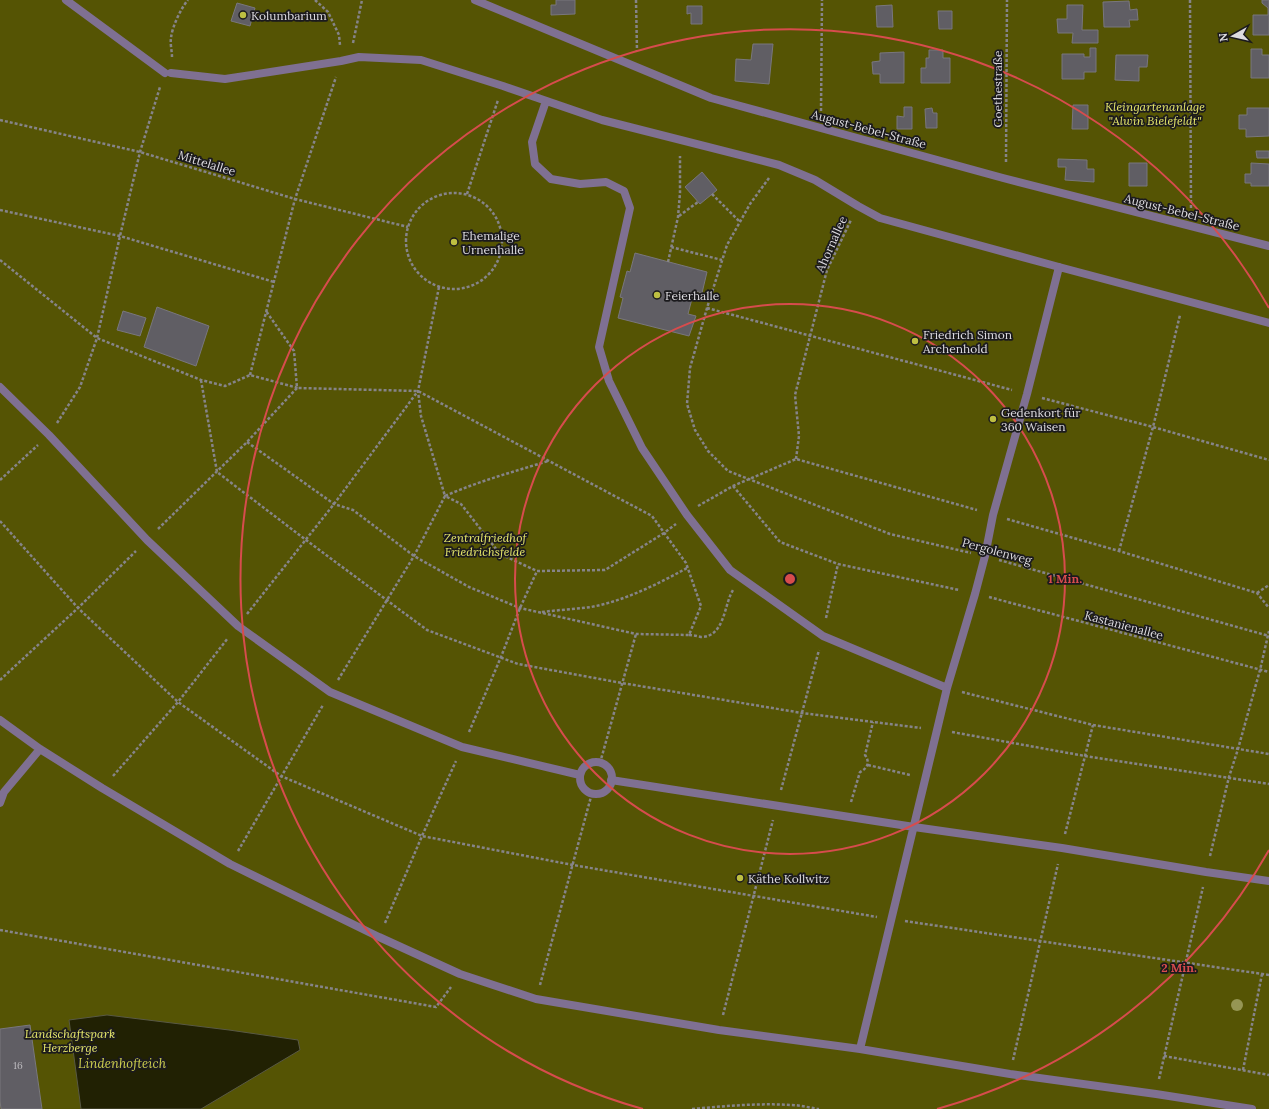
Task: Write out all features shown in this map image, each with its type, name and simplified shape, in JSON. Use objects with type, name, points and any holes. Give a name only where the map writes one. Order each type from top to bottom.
[{"type":"lane","points":[[66,0],[168,73],[225,79],[359,57],[421,60],[602,120],[779,165],[815,180],[880,218],[1269,323]]},
{"type":"lane","name":"August-Bebel-Straße","points":[[475,0],[711,98],[1002,178],[1269,246]]},
{"type":"lane","points":[[546,101],[532,142],[535,164],[551,179],[580,184],[606,182],[624,191],[630,208],[599,346],[609,380],[642,448],[687,515],[730,570],[823,636],[947,688]]},
{"type":"lane","points":[[860,1050],[947,688],[976,594],[993,515],[1027,394],[1059,267]]},
{"type":"lane","points":[[0,387],[49,435],[147,540],[238,626],[330,692],[462,747],[580,775]]},
{"type":"lane","points":[[0,720],[40,749],[102,788],[230,864],[379,937],[460,974],[536,999],[719,1030],[1252,1109]]},
{"type":"lane","points":[[0,803],[4,792],[40,749]]},
{"type":"lane","points":[[590,763],[600,763],[609,770],[611,780],[607,789],[603,792],[598,794],[588,792],[582,785],[580,775],[582,770],[590,763]]},
{"type":"lane","points":[[611,780],[914,827],[1062,848],[1269,881]]},
{"type":"path","points":[[0,480],[49,435],[80,388],[97,338],[140,152],[168,73],[171,38],[174,26],[184,4],[188,0]]},
{"type":"path","points":[[250,375],[295,199],[341,61],[339,35],[328,12],[314,0]]},
{"type":"path","points":[[350,59],[362,0]]},
{"type":"path","points":[[632,65],[638,50],[636,0]]},
{"type":"path","points":[[818,127],[821,117],[822,0]]},
{"type":"path","name":"Goethestraße","points":[[1002,178],[1006,166],[1007,0]]},
{"type":"path","points":[[1188,226],[1191,213],[1190,0]]},
{"type":"path","points":[[467,194],[503,86]]},
{"type":"path","name":"Mittelallee","points":[[0,120],[140,152],[295,199],[408,227]]},
{"type":"path","points":[[668,262],[678,217],[680,193],[680,155],[684,140]]},
{"type":"path","name":"Pergolenweg","points":[[779,165],[750,204],[727,245],[690,368],[687,404],[695,430],[708,451],[728,471],[890,534],[985,556],[1268,636]]},
{"type":"path","points":[[452,192],[467,194],[481,200],[492,210],[500,224],[502,239],[500,255],[494,268],[483,279],[469,287],[454,289],[439,287],[426,280],[416,270],[408,256],[406,242],[408,227],[414,214],[424,203],[437,195],[452,192]]},
{"type":"path","points":[[712,194],[740,222]]},
{"type":"path","points":[[678,217],[698,202]]},
{"type":"path","name":"Ahornallee","points":[[796,459],[799,436],[795,395],[809,336],[827,270],[858,206]]},
{"type":"path","points":[[0,210],[120,236],[274,282]]},
{"type":"path","points":[[671,247],[722,260]]},
{"type":"path","points":[[0,260],[97,338],[202,380],[225,386],[250,375],[297,388],[418,391],[652,516],[686,563],[701,606],[689,635]]},
{"type":"path","points":[[439,287],[418,391],[421,416],[446,496],[461,504],[500,554],[537,571],[605,570],[664,533]]},
{"type":"path","points":[[1119,550],[1153,427],[1184,300]]},
{"type":"path","points":[[707,308],[809,336]]},
{"type":"path","points":[[0,680],[78,608],[217,472],[297,388],[294,351],[266,311]]},
{"type":"path","points":[[202,380],[217,472],[427,630],[518,664],[802,713],[937,730],[1084,756],[1269,784]]},
{"type":"path","points":[[102,788],[178,702],[334,504],[418,391]]},
{"type":"path","points":[[247,442],[334,504],[354,510],[414,556],[469,586],[520,608],[636,634],[689,635],[703,637],[714,633],[723,620],[730,595],[740,577]]},
{"type":"path","points":[[700,504],[733,486],[796,459],[1119,550],[1257,593],[1269,608]]},
{"type":"path","points":[[414,556],[446,496],[469,485],[548,461]]},
{"type":"path","name":"Kastanienallee","points":[[733,486],[780,542],[838,564],[976,594],[1269,672]]},
{"type":"path","points":[[0,521],[78,608],[178,702],[281,776],[422,836],[573,865],[891,919],[1269,975]]},
{"type":"path","points":[[724,1012],[753,895],[823,636],[838,564]]},
{"type":"path","points":[[540,613],[592,606],[632,595],[687,568]]},
{"type":"path","points":[[390,911],[537,571]]},
{"type":"path","points":[[1257,593],[1269,585]]},
{"type":"path","points":[[1156,1094],[1185,962],[1229,777],[1260,670],[1269,631]]},
{"type":"path","points":[[600,763],[636,634]]},
{"type":"path","points":[[947,688],[1093,725],[1269,754]]},
{"type":"path","points":[[846,816],[860,772],[868,765],[868,759],[865,755],[872,722]]},
{"type":"path","points":[[1016,1049],[1062,848],[1093,725]]},
{"type":"path","points":[[868,765],[925,779]]},
{"type":"path","points":[[536,999],[592,793]]},
{"type":"path","points":[[0,930],[436,1007],[460,974]]},
{"type":"path","points":[[1243,1070],[1262,974]]},
{"type":"path","points":[[1164,1056],[1269,1074]]},
{"type":"path","points":[[692,1109],[725,1108],[743,1105],[793,1105],[819,1109]]},
{"type":"green space","name":"Zentralfriedhof Friedrichsfelde","points":[[0,0],[1269,0],[1269,1109],[0,1109]]},
{"type":"water","name":"Lindenhofteich","points":[[107,1015],[298,1040],[300,1050],[201,1109],[81,1109],[69,1020]]},
{"type":"building","points":[[556,0],[575,0],[575,14],[551,15],[551,5],[556,5]]},
{"type":"building","points":[[1262,0],[1269,0],[1269,35],[1253,35],[1253,15],[1268,15],[1268,8],[1262,3]]},
{"type":"building","points":[[1129,1],[1130,10],[1137,9],[1138,20],[1129,20],[1130,27],[1104,27],[1103,2]]},
{"type":"building","name":"Kolumbarium","points":[[237,3],[255,8],[250,26],[231,21]]},
{"type":"building","points":[[892,5],[893,27],[877,27],[876,6]]},
{"type":"building","points":[[1067,5],[1083,5],[1082,30],[1098,30],[1098,43],[1072,43],[1073,33],[1058,33],[1057,19],[1067,19]]},
{"type":"building","points":[[687,6],[702,6],[702,24],[691,24],[691,13],[687,14]]},
{"type":"building","points":[[938,11],[952,11],[952,29],[939,29]]},
{"type":"building","points":[[753,44],[773,44],[769,84],[735,81],[736,59],[751,60]]},
{"type":"building","points":[[1090,48],[1096,48],[1096,72],[1084,72],[1084,79],[1062,79],[1062,54],[1084,54],[1084,57],[1090,57]]},
{"type":"building","points":[[1251,49],[1262,49],[1262,55],[1269,55],[1269,78],[1251,78]]},
{"type":"building","points":[[929,50],[943,50],[943,58],[950,58],[950,83],[921,83],[921,68],[926,68],[926,58],[929,58]]},
{"type":"building","points":[[904,52],[904,83],[880,83],[880,74],[873,74],[872,62],[880,61],[880,53]]},
{"type":"building","points":[[1116,55],[1148,55],[1147,67],[1139,67],[1139,81],[1115,80]]},
{"type":"building","points":[[1073,105],[1088,105],[1088,129],[1072,129]]},
{"type":"building","points":[[904,107],[912,107],[912,129],[897,129],[897,116],[904,117]]},
{"type":"building","points":[[932,108],[933,113],[937,113],[937,128],[926,128],[925,109]]},
{"type":"building","points":[[1247,108],[1269,108],[1269,136],[1246,137],[1246,129],[1239,129],[1239,115],[1247,115]]},
{"type":"building","points":[[1256,151],[1269,151],[1269,158],[1257,158]]},
{"type":"building","points":[[1058,159],[1087,160],[1087,169],[1094,169],[1094,182],[1065,180],[1066,167],[1058,167]]},
{"type":"building","points":[[1129,163],[1147,163],[1147,186],[1129,186]]},
{"type":"building","points":[[1251,163],[1269,164],[1269,186],[1251,186],[1251,183],[1245,183],[1245,174],[1251,174]]},
{"type":"building","points":[[702,172],[717,190],[700,204],[685,187]]},
{"type":"building","name":"Feierhalle","points":[[635,253],[707,272],[702,293],[694,291],[688,314],[696,316],[689,336],[618,318],[623,298],[620,297],[627,271],[630,272]]},
{"type":"building","points":[[157,307],[209,326],[196,366],[144,347]]},
{"type":"building","points":[[123,311],[146,318],[140,336],[117,330]]},
{"type":"building","points":[[30,1025],[42,1109],[1,1109],[0,1029]]},
{"type":"place","name":"Kolumbarium","points":[[243,15]]},
{"type":"place","name":"Ehemalige Urnenhalle","points":[[454,242]]},
{"type":"place","name":"Feierhalle","points":[[657,295]]},
{"type":"place","name":"Friedrich Simon Archenhold","points":[[915,341]]},
{"type":"place","name":"Gedenkort für 360 Waisen","points":[[993,419]]},
{"type":"place","name":"Käthe Kollwitz","points":[[740,878]]},
{"type":"park label","name":"Kleingartenanlage \"Alwin Bielefeldt\"","points":[[1155,113]]},
{"type":"park label","name":"Landschaftspark Herzberge","points":[[70,1040]]}]
